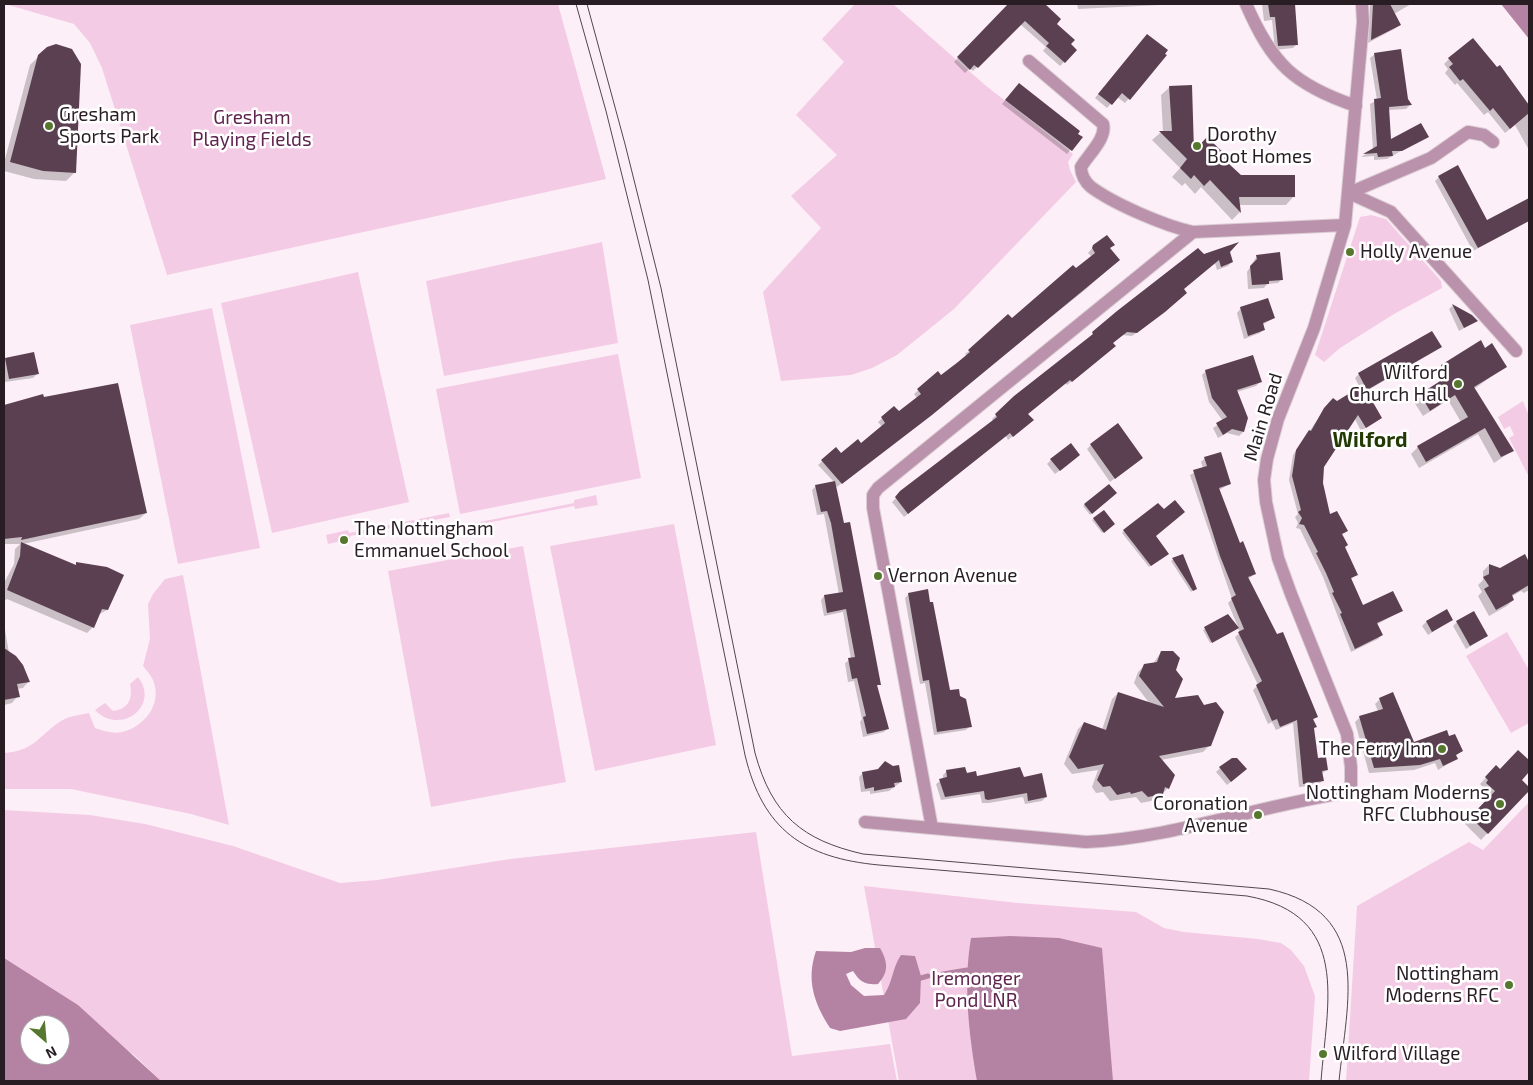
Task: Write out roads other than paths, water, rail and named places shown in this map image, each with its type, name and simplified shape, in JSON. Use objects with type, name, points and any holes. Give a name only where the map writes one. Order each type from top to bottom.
[{"type":"street","points":[[1246,4],[1267,47],[1288,72],[1307,85],[1356,106]]},
{"type":"street","name":"Main Road","points":[[932,828],[1086,842],[1107,841],[1163,833],[1307,798],[1351,792],[1351,767],[1347,734],[1290,594],[1278,558],[1266,502],[1264,480],[1267,459],[1278,419],[1314,328],[1346,224],[1362,4]]},
{"type":"street","points":[[1029,61],[1103,124],[1105,129],[1081,167],[1081,172],[1090,186],[1130,208],[1180,229],[1193,232],[1346,224]]},
{"type":"street","points":[[1348,193],[1431,158],[1468,132],[1484,135],[1493,142]]},
{"type":"street","points":[[1348,193],[1391,212],[1516,351]]},
{"type":"street","points":[[865,822],[932,828],[873,508],[873,495],[878,488],[1193,232]]},
{"type":"waterway","points":[[943,974],[967,970]]},
{"type":"waterway","points":[[921,978],[928,976]]},
{"type":"tram line","points":[[576,4],[606,111],[648,280],[745,755],[753,781],[763,803],[776,821],[791,836],[808,847],[852,861],[879,865],[1247,896],[1281,906],[1304,922],[1318,942],[1326,966],[1328,993],[1327,1021],[1321,1081]]},
{"type":"tram line","points":[[587,4],[661,288],[755,753],[770,793],[781,809],[792,821],[823,841],[863,854],[1269,889],[1302,901],[1325,917],[1339,939],[1346,964],[1348,991],[1339,1081]]},
{"type":"place","name":"Gresham Sports Park","points":[[49,126]]},
{"type":"place","name":"Dorothy Boot Homes","points":[[1197,146]]},
{"type":"place","name":"Holly Avenue","points":[[1350,252]]},
{"type":"place","name":"Wilford Church Hall","points":[[1458,384]]},
{"type":"place","name":"The Nottingham Emmanuel School","points":[[344,540]]},
{"type":"place","name":"Vernon Avenue","points":[[878,576]]},
{"type":"place","name":"The Ferry Inn","points":[[1442,749]]},
{"type":"place","name":"Nottingham Moderns RFC Clubhouse","points":[[1500,804]]},
{"type":"place","name":"Coronation Avenue","points":[[1258,815]]},
{"type":"place","name":"Nottingham Moderns RFC","points":[[1509,985]]},
{"type":"place","name":"Wilford Village","points":[[1323,1054]]},
{"type":"district","name":"Wilford","points":[[1370,440]]},
{"type":"park label","name":"Gresham Playing Fields","points":[[252,129]]},
{"type":"park label","name":"Iremonger Pond LNR","points":[[976,990]]}]
